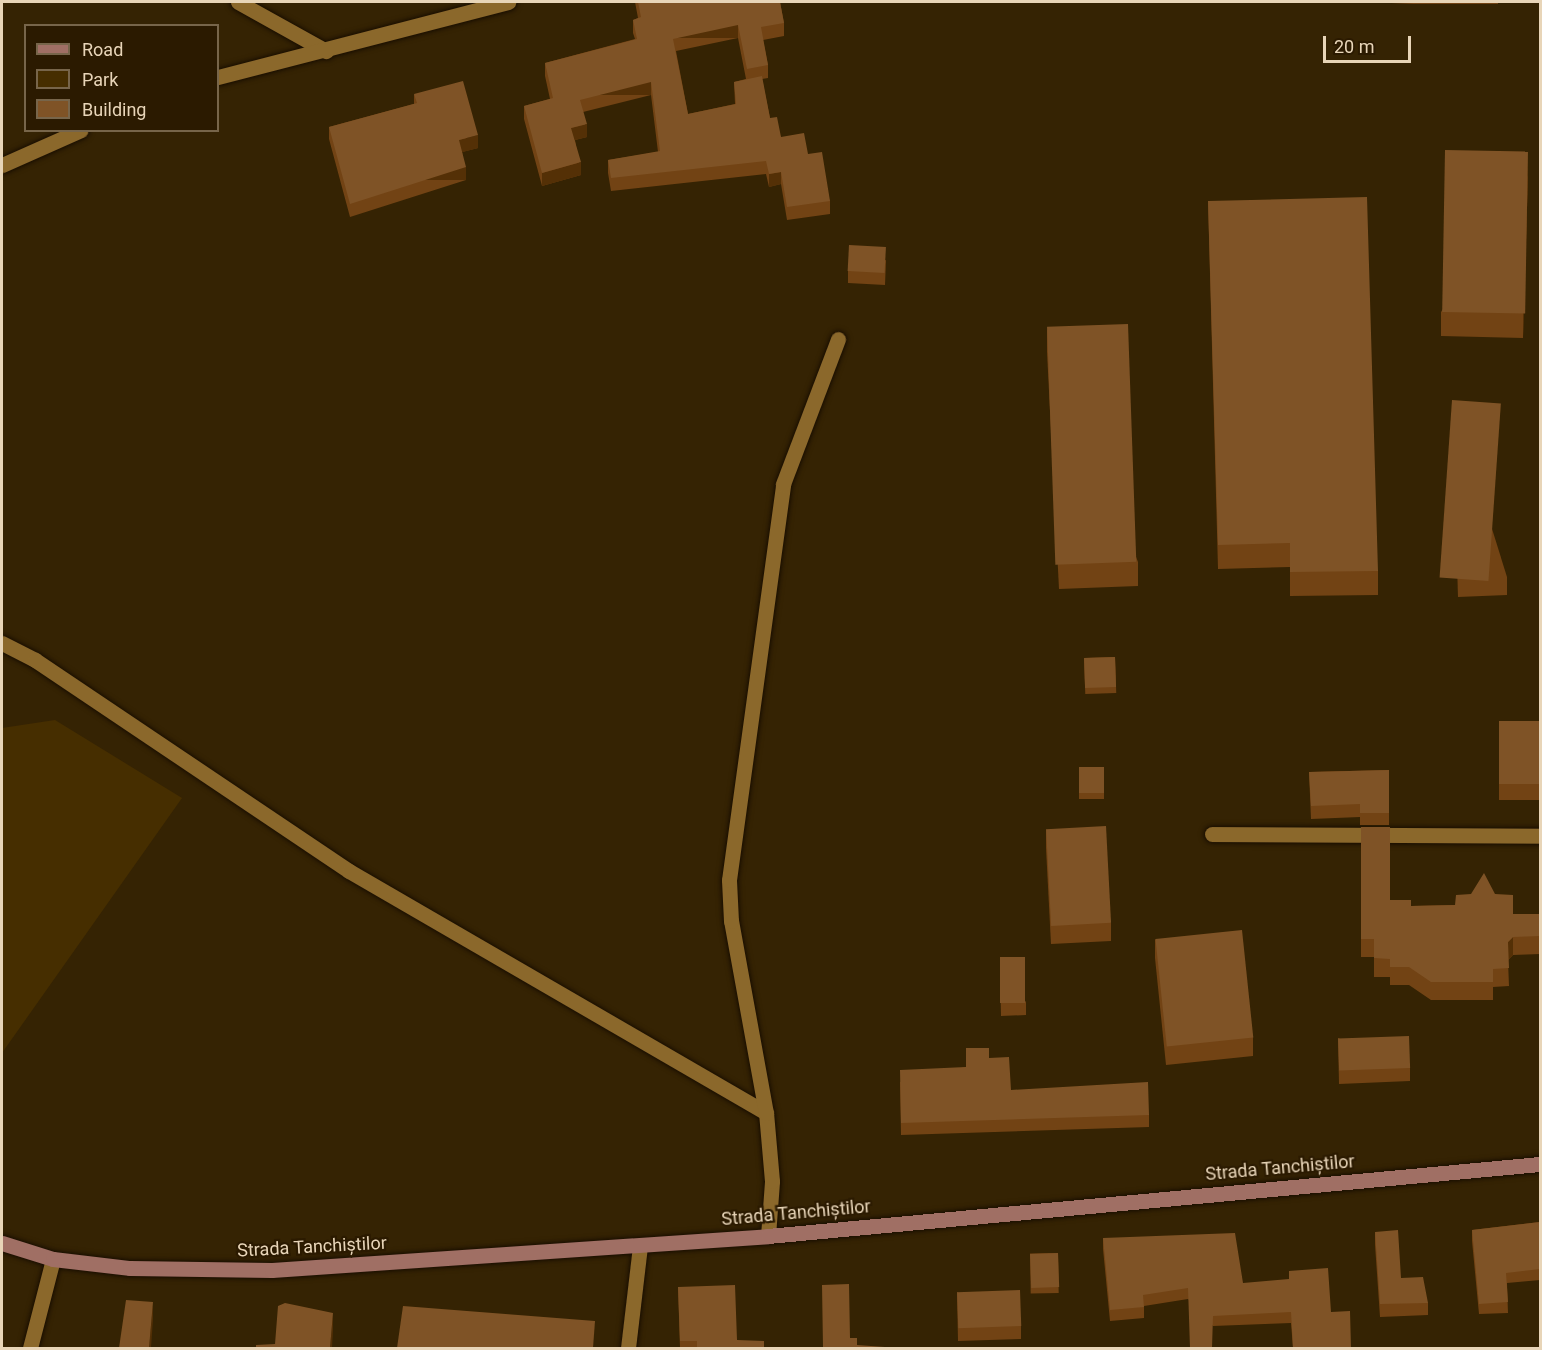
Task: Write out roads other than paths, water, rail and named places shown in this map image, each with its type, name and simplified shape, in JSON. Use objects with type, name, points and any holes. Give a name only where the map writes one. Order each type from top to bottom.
[{"type":"street","points":[[238,2],[326,51]]},
{"type":"street","points":[[219,77],[326,51],[508,2]]},
{"type":"street","points":[[2,165],[76,132]]},
{"type":"street","points":[[768,1236],[772,1180],[766,1113],[731,921],[729,880],[783,483],[838,339]]},
{"type":"street","points":[[2,642],[35,660],[349,871],[766,1113]]},
{"type":"street","points":[[1212,834],[1540,836]]},
{"type":"street","name":"Strada Tanchiștilor","points":[[2,1243],[53,1259],[130,1268],[272,1270],[768,1236],[1540,1164]]},
{"type":"street","points":[[628,1348],[640,1246]]},
{"type":"street","points":[[30,1348],[53,1259]]}]
